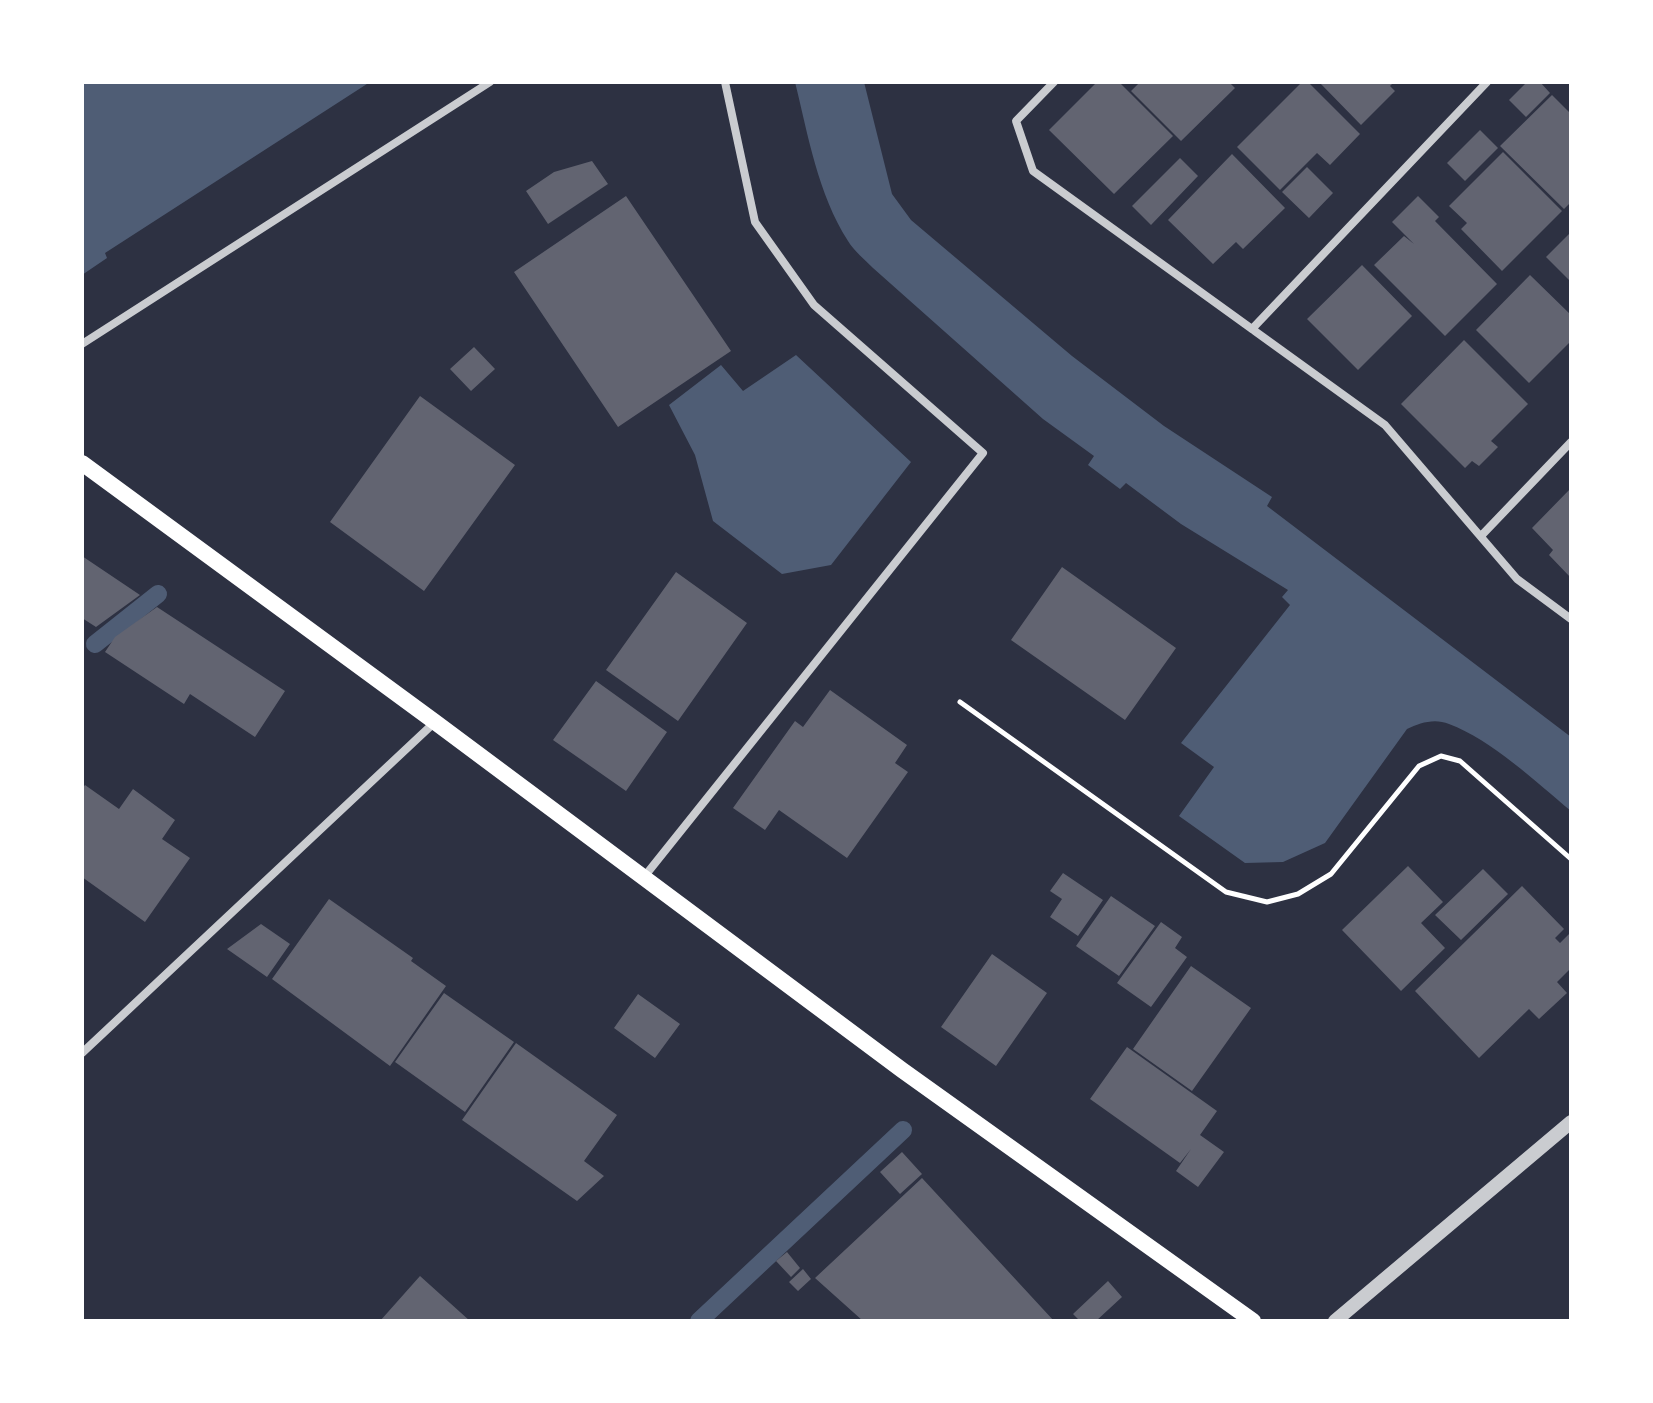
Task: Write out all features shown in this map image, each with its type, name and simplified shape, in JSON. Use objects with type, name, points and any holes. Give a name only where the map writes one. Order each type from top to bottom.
[{"type":"main road","points":[[82,463],[902,1070],[1253,1321]]},
{"type":"street","points":[[82,344],[490,82]]},
{"type":"street","points":[[643,877],[983,453],[814,305],[755,222],[725,82]]},
{"type":"street","points":[[1054,82],[1016,121],[1033,171],[1385,425],[1517,579],[1571,619]]},
{"type":"street","points":[[1252,329],[1487,82]]},
{"type":"street","points":[[1481,536],[1571,442]]},
{"type":"street","points":[[82,1053],[435,722]]},
{"type":"street","points":[[1335,1321],[1571,1122]]},
{"type":"path","points":[[960,702],[1226,892],[1267,902],[1298,894],[1331,874],[1419,766],[1441,756],[1460,761],[1571,859]]},
{"type":"water","points":[[82,82],[370,82],[105,253],[107,258],[82,275]]},
{"type":"water","points":[[795,82],[864,82],[892,194],[911,220],[1072,356],[1164,426],[1272,497],[1267,506],[1571,737],[1571,811],[1481,740],[1449,724],[1433,721],[1407,729],[1325,843],[1283,862],[1245,863],[1179,816],[1214,767],[1181,743],[1290,605],[1282,597],[1288,590],[1181,524],[1126,483],[1120,489],[1088,465],[1094,456],[1043,419],[850,245],[821,184]]},
{"type":"water","points":[[796,355],[911,462],[831,565],[782,574],[713,521],[695,455],[669,405],[721,365],[743,391]]},
{"type":"building","points":[[1097,82],[1119,82],[1173,136],[1114,194],[1049,130]]},
{"type":"building","points":[[1140,82],[1229,82],[1235,88],[1181,141],[1131,91]]},
{"type":"building","points":[[1302,82],[1308,82],[1360,134],[1330,165],[1317,153],[1280,190],[1237,147]]},
{"type":"building","points":[[1319,82],[1394,82],[1390,86],[1395,91],[1361,125]]},
{"type":"building","points":[[1527,82],[1540,82],[1550,93],[1526,117],[1509,100]]},
{"type":"building","points":[[1552,95],[1571,114],[1571,202],[1564,209],[1500,146]]},
{"type":"building","points":[[1480,130],[1498,148],[1465,181],[1447,163]]},
{"type":"building","points":[[1503,152],[1562,211],[1502,271],[1461,229],[1467,223],[1449,206]]},
{"type":"building","points":[[1232,154],[1285,208],[1243,249],[1236,242],[1213,264],[1168,220]]},
{"type":"building","points":[[1180,158],[1198,176],[1151,225],[1132,206]]},
{"type":"building","points":[[592,161],[608,184],[548,224],[526,191],[554,172]]},
{"type":"building","points":[[1307,167],[1333,193],[1309,218],[1282,192]]},
{"type":"building","points":[[626,196],[731,351],[618,427],[514,272]]},
{"type":"building","points":[[1418,196],[1439,217],[1435,221],[1497,284],[1445,336],[1374,265],[1404,236],[1414,244],[1392,222]]},
{"type":"building","points":[[1571,232],[1571,282],[1546,257]]},
{"type":"building","points":[[1362,265],[1412,316],[1358,370],[1307,319]]},
{"type":"building","points":[[1530,275],[1571,315],[1571,341],[1529,383],[1476,330]]},
{"type":"building","points":[[1464,340],[1528,404],[1491,441],[1498,447],[1479,466],[1472,461],[1465,468],[1401,404]]},
{"type":"building","points":[[474,347],[495,369],[471,391],[450,369]]},
{"type":"building","points":[[420,396],[515,465],[424,591],[330,522]]},
{"type":"building","points":[[1571,488],[1571,578],[1549,555],[1553,550],[1532,528]]},
{"type":"building","points":[[82,556],[140,595],[96,627],[82,618]]},
{"type":"building","points":[[1062,567],[1176,648],[1125,720],[1011,640]]},
{"type":"building","points":[[676,572],[747,623],[678,721],[606,670]]},
{"type":"building","points":[[157,607],[285,691],[255,737],[190,694],[184,704],[105,652],[115,637]]},
{"type":"building","points":[[596,681],[667,732],[626,791],[553,740]]},
{"type":"building","points":[[830,690],[907,745],[895,763],[908,772],[847,858],[779,810],[765,830],[733,808],[795,721],[803,727]]},
{"type":"building","points":[[85,785],[119,809],[133,789],[175,820],[162,839],[190,858],[145,922],[82,877],[82,789]]},
{"type":"building","points":[[1408,866],[1443,902],[1421,923],[1445,948],[1401,991],[1342,930]]},
{"type":"building","points":[[1483,869],[1508,894],[1461,940],[1435,915]]},
{"type":"building","points":[[1063,873],[1103,900],[1078,936],[1050,917],[1062,899],[1050,891]]},
{"type":"building","points":[[1522,886],[1564,929],[1555,938],[1560,943],[1571,932],[1571,968],[1557,982],[1567,993],[1539,1019],[1529,1009],[1479,1058],[1415,991]]},
{"type":"building","points":[[1111,896],[1155,926],[1119,976],[1076,946]]},
{"type":"building","points":[[329,899],[413,958],[411,961],[446,986],[390,1066],[272,979]]},
{"type":"building","points":[[1161,922],[1182,937],[1175,948],[1187,957],[1151,1007],[1117,983]]},
{"type":"building","points":[[261,924],[290,944],[267,977],[227,949]]},
{"type":"building","points":[[992,954],[1047,993],[996,1066],[941,1027]]},
{"type":"building","points":[[1191,966],[1251,1008],[1192,1091],[1133,1049]]},
{"type":"building","points":[[444,993],[514,1042],[465,1112],[395,1062]]},
{"type":"building","points":[[638,994],[680,1024],[655,1058],[614,1028]]},
{"type":"building","points":[[516,1043],[617,1115],[584,1161],[604,1176],[577,1201],[462,1120]]},
{"type":"building","points":[[1127,1047],[1217,1111],[1200,1135],[1224,1152],[1198,1187],[1176,1171],[1191,1149],[1180,1163],[1090,1099]]},
{"type":"building","points":[[902,1152],[922,1174],[900,1194],[880,1172]]},
{"type":"building","points":[[922,1178],[1054,1321],[863,1321],[815,1278]]},
{"type":"building","points":[[787,1252],[800,1268],[791,1277],[776,1261]]},
{"type":"building","points":[[803,1269],[811,1279],[798,1291],[789,1282]]},
{"type":"building","points":[[420,1276],[470,1321],[380,1321]]},
{"type":"building","points":[[1108,1281],[1122,1297],[1096,1321],[1080,1321],[1073,1314]]},
{"type":"waterway","points":[[95,644],[158,594]]},
{"type":"waterway","points":[[699,1321],[903,1130]]}]
